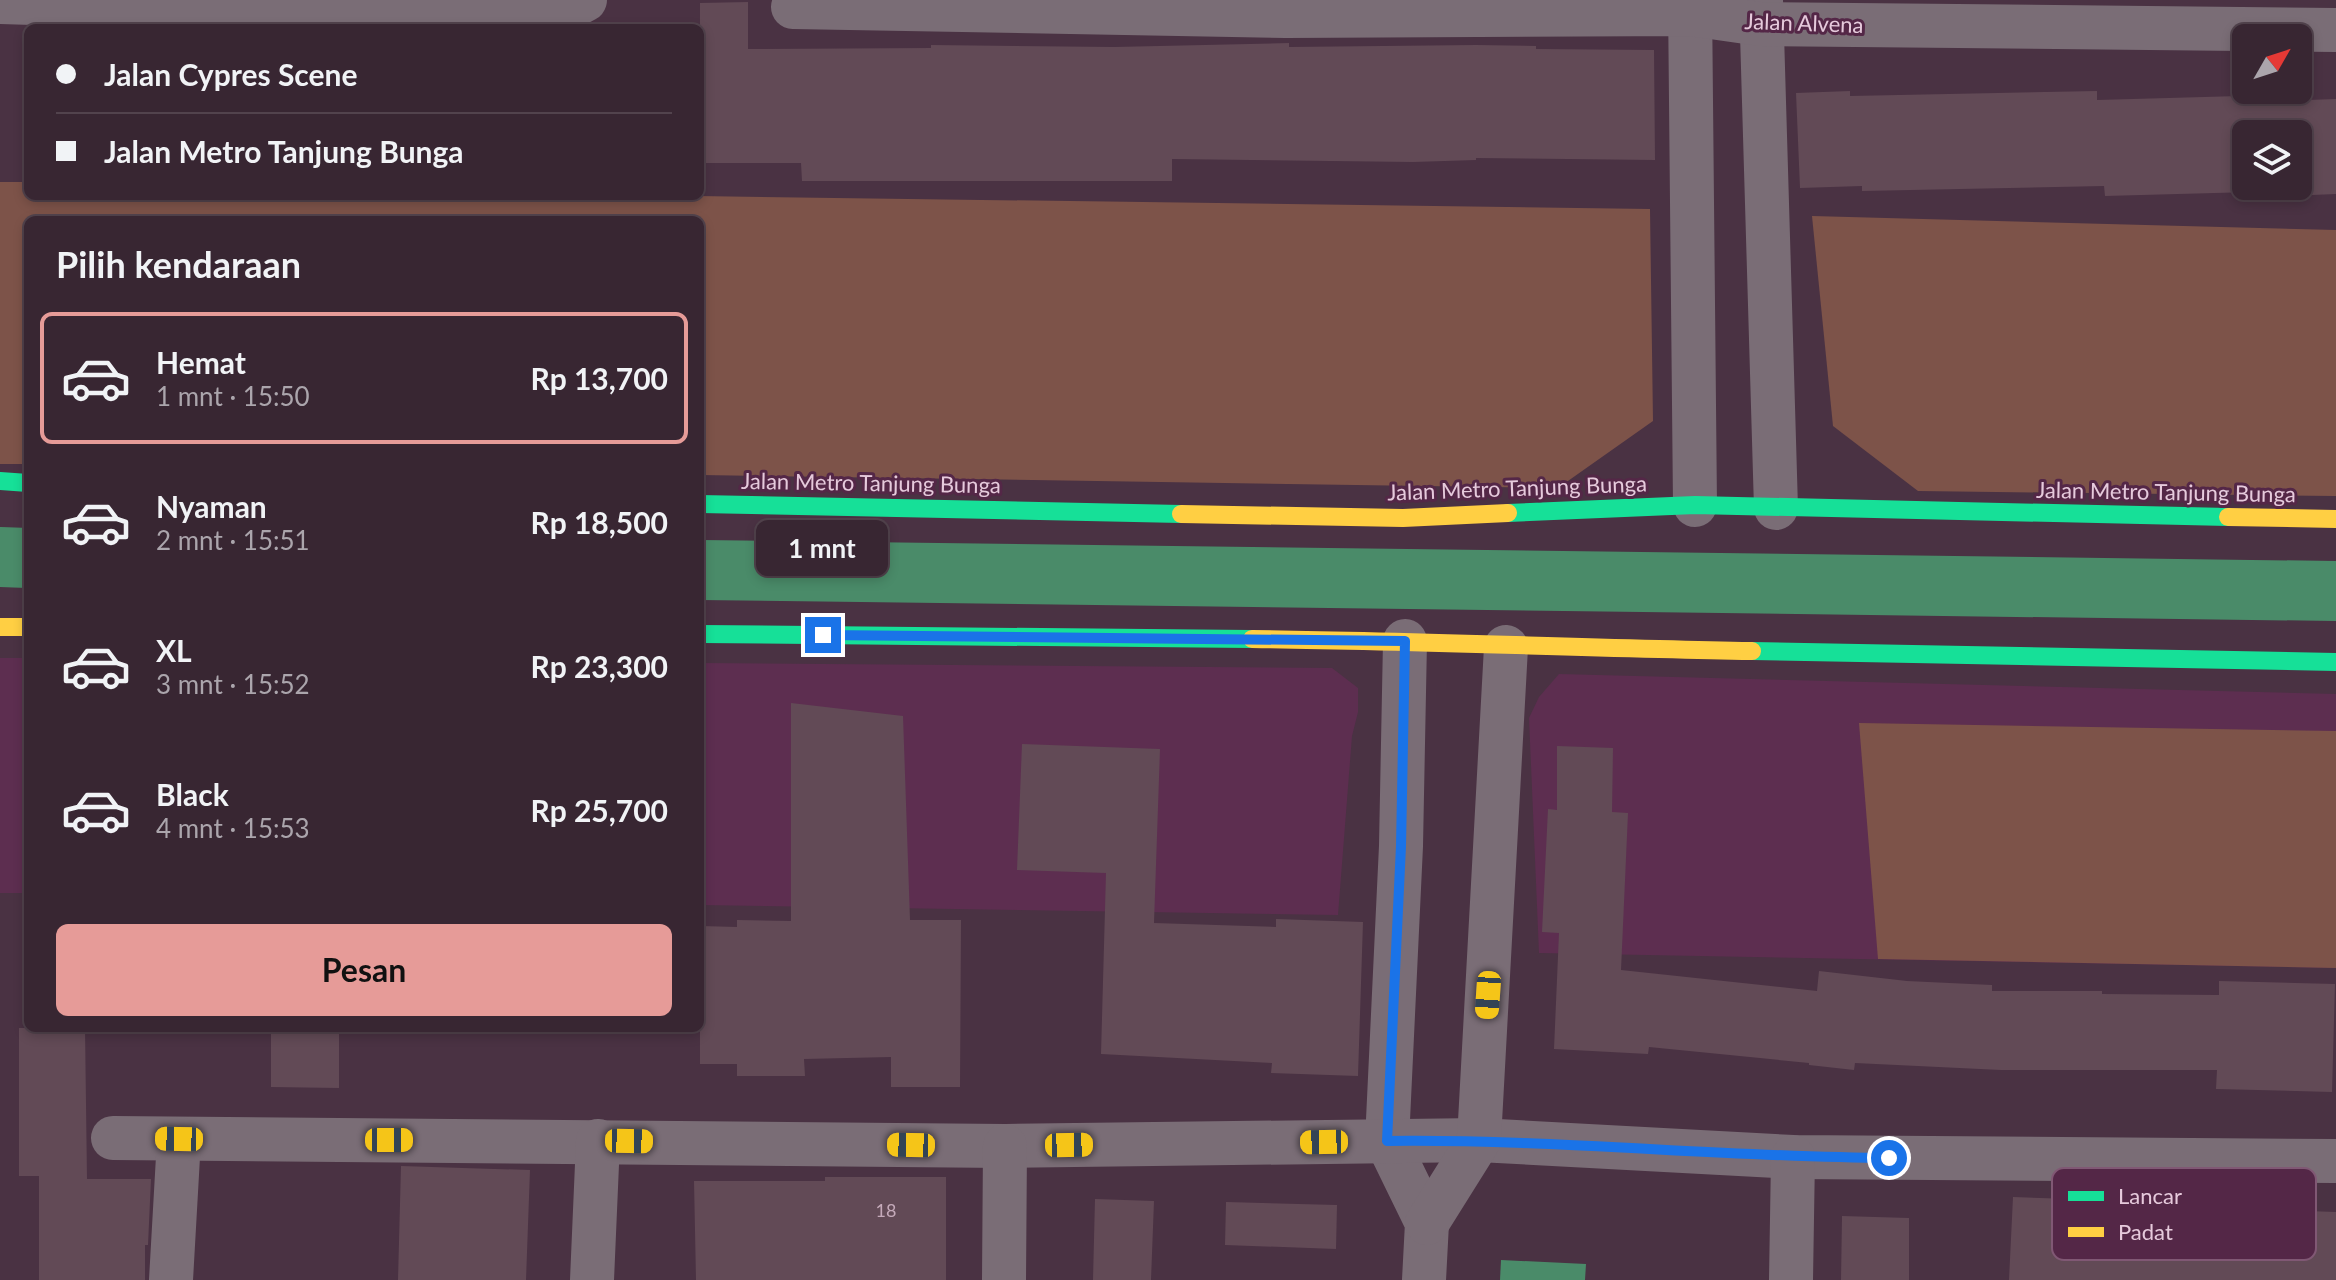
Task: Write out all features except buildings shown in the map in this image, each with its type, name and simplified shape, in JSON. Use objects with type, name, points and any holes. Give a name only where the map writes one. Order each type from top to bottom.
[{"type":"main road","points":[[0,481],[24,483]]},
{"type":"main road","name":"Jalan Metro Tanjung Bunga","points":[[704,504],[1403,518],[1695,505],[2336,519]]},
{"type":"main road","points":[[0,627],[24,627]]},
{"type":"main road","points":[[704,634],[1405,641],[1506,647],[2336,662]]},
{"type":"street","points":[[0,2],[579,4]]},
{"type":"street","name":"Jalan Alvena","points":[[793,7],[1690,7],[1760,12],[2172,14],[2336,30]]},
{"type":"street","points":[[1690,7],[1695,505]]},
{"type":"street","points":[[1760,12],[1776,508]]},
{"type":"street","points":[[1405,641],[1401,846],[1387,1141],[1427,1223],[1424,1280]]},
{"type":"street","points":[[1427,1223],[1479,1140],[1506,647]]},
{"type":"street","points":[[113,1138],[1005,1146],[1479,1140],[1793,1157],[2336,1161]]},
{"type":"street","points":[[171,1280],[179,1139]]},
{"type":"street","points":[[592,1280],[598,1141]]},
{"type":"street","points":[[1004,1280],[1005,1146]]},
{"type":"street","points":[[1791,1280],[1793,1157]]},
{"type":"shaded area","points":[[0,182],[24,182],[24,200],[704,200],[704,196],[1650,209],[1653,421],[1558,488],[704,475],[704,216],[24,216],[24,464],[0,464]]},
{"type":"shaded area","points":[[1812,216],[2336,230],[2336,496],[1918,491],[1833,426]]},
{"type":"shaded area","points":[[0,658],[24,658],[24,893],[0,893]]},
{"type":"shaded area","points":[[704,663],[1332,668],[1358,688],[1338,915],[704,905]]},
{"type":"shaded area","points":[[1559,674],[2336,694],[2336,968],[1539,953],[1529,718],[1539,697]]},
{"type":"shaded area","points":[[1859,723],[2336,731],[2336,968],[1878,959]]},
{"type":"shaded area","points":[[1501,1260],[1586,1264],[1585,1280],[1500,1280]]},
{"type":"waterway","points":[[0,557],[24,558]]},
{"type":"waterway","points":[[704,570],[2336,591]]},
{"type":"traffic: fast","points":[[0,481],[24,483]]},
{"type":"traffic: fast","points":[[704,504],[1181,514]]},
{"type":"traffic: fast","points":[[1508,513],[1695,505],[2228,517]]},
{"type":"traffic: fast","points":[[704,634],[1252,639]]},
{"type":"traffic: fast","points":[[1752,651],[2336,662]]},
{"type":"traffic: slow","points":[[1181,514],[1403,518],[1508,513]]},
{"type":"traffic: slow","points":[[2228,517],[2336,519]]},
{"type":"traffic: slow","points":[[0,627],[24,627]]},
{"type":"traffic: slow","points":[[1252,639],[1752,651]]},
{"type":"route","points":[[823,635],[1405,641],[1401,846],[1387,1141],[1479,1140],[1793,1157],[1889,1158]]}]
